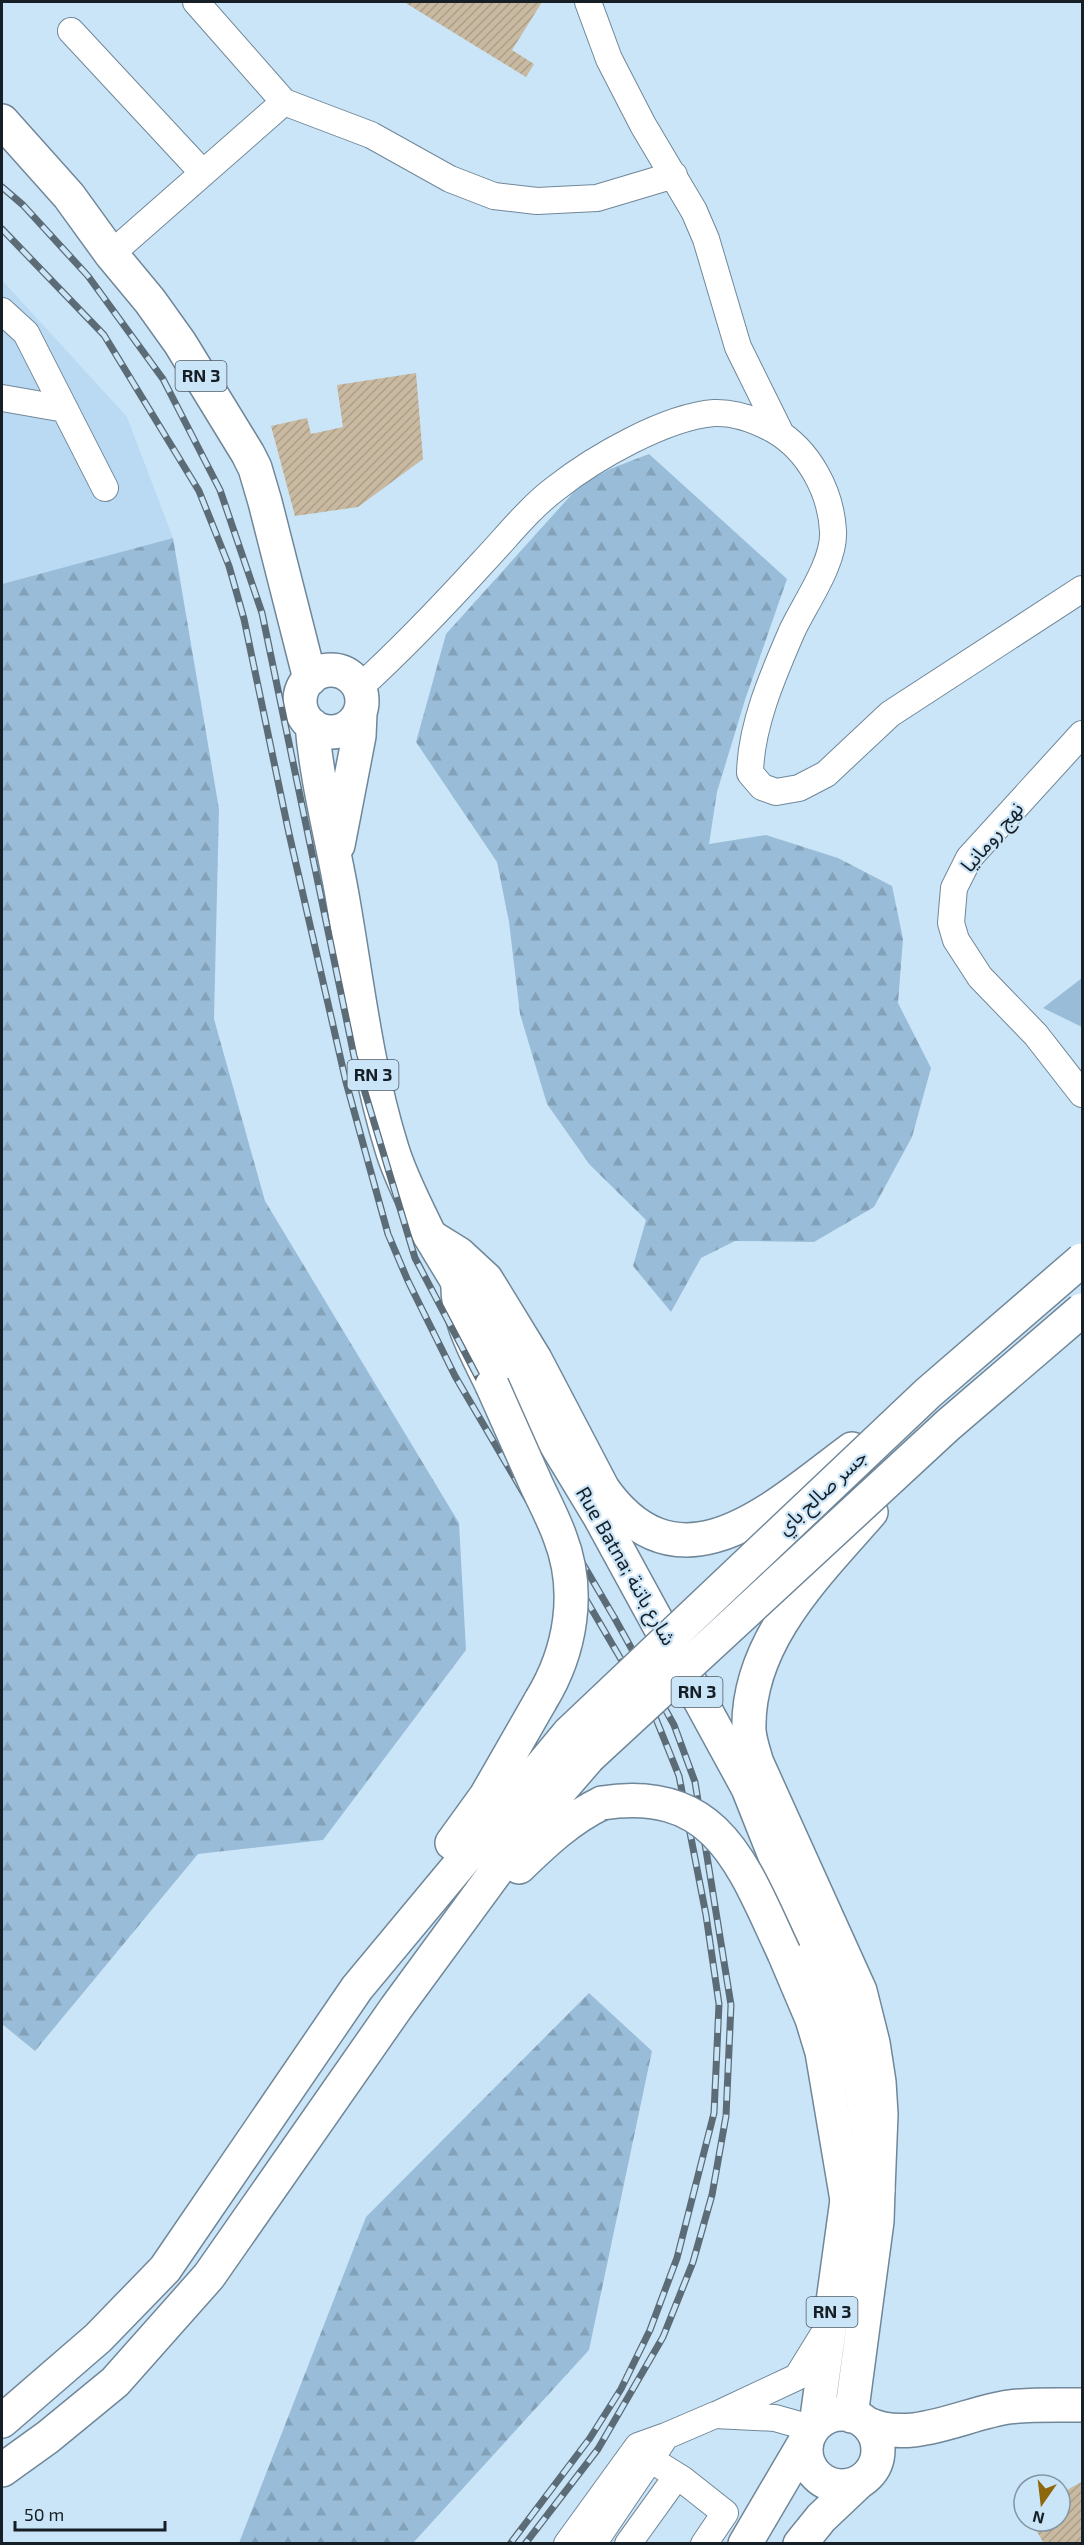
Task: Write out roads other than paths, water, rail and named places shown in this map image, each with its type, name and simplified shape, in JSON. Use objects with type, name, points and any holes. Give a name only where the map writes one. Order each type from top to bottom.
[{"type":"main road","name":"RN 3","points":[[2,121],[69,196],[111,254],[150,301],[180,343],[255,468],[299,627],[310,679]]},
{"type":"main road","points":[[325,671],[341,672],[348,676],[359,700],[348,727],[339,731],[320,730],[312,725],[302,711],[301,702],[305,686],[310,679],[325,671]]},
{"type":"main road","name":"RN 3","points":[[336,856],[359,736],[359,700]]},
{"type":"main road","name":"RN 3","points":[[312,725],[320,788],[336,856],[362,1021],[377,1092],[393,1150],[430,1236],[458,1280]]},
{"type":"main road","points":[[430,1236],[459,1254],[486,1279],[535,1359],[589,1465],[615,1507],[632,1523],[647,1531],[681,1540],[701,1540],[723,1535],[753,1520],[782,1501],[928,1394]]},
{"type":"main road","name":"جسر صالح باي","points":[[357,1988],[568,1733],[928,1394],[1083,1260]]},
{"type":"main road","points":[[2,2421],[98,2338],[165,2269],[357,1988],[400,1916],[486,1796],[554,1679],[568,1635],[571,1606],[569,1576],[560,1537],[464,1325],[457,1296],[458,1280]]},
{"type":"main road","name":"Rue Batna; شارع باتنة","points":[[458,1280],[600,1517],[748,1788],[838,2015],[861,2087],[878,2190],[858,2419]]},
{"type":"main road","points":[[2,2470],[48,2437],[115,2382],[209,2276],[396,2008],[531,1824],[589,1757],[948,1425],[1083,1310]]},
{"type":"main road","name":"RN 3","points":[[878,2190],[881,2114],[873,2043],[860,1990],[757,1763],[749,1733],[752,1697],[759,1670],[774,1635],[798,1596],[948,1425]]},
{"type":"main road","name":"RN 3","points":[[396,2008],[511,1875],[555,1832],[578,1815],[602,1803],[629,1799],[659,1803],[693,1815],[712,1828],[729,1846],[744,1869],[812,2019],[822,2052],[847,2200]]},
{"type":"main road","name":"Rue Batna; شارع باتنة","points":[[813,2430],[831,2322],[847,2200],[867,2134]]},
{"type":"main road","points":[[858,2419],[874,2433],[878,2445],[878,2457],[866,2476],[846,2486],[833,2485],[817,2476],[807,2460],[806,2448],[813,2430],[826,2418],[839,2415],[858,2419],[877,2428],[923,2430],[1008,2407],[1083,2405]]},
{"type":"main road","name":"RN 3","points":[[745,2544],[813,2430]]},
{"type":"main road","points":[[800,2544],[821,2518],[866,2476],[923,2430]]},
{"type":"street","points":[[196,2],[284,102],[371,135],[450,179],[494,196],[537,201],[597,198],[674,175]]},
{"type":"street","points":[[588,2],[609,59],[643,125],[694,211],[706,239],[738,346],[781,434]]},
{"type":"street","points":[[71,31],[203,173]]},
{"type":"street","points":[[111,254],[284,102]]},
{"type":"street","points":[[2,311],[26,333],[105,488]]},
{"type":"street","points":[[2,398],[64,409]]},
{"type":"street","points":[[359,700],[409,643],[554,489],[601,457],[678,420],[715,413],[753,418],[781,434],[814,469],[828,499],[834,534],[828,559],[792,632],[755,729],[750,773],[762,787],[776,792],[799,788],[826,774],[890,714],[1083,589]]},
{"type":"street","name":"نهج رومانيا","points":[[1083,734],[969,858],[954,888],[951,923],[956,940],[980,976],[1036,1035],[1083,1094]]},
{"type":"street","points":[[567,2544],[638,2446],[715,2415],[797,2377],[831,2322]]},
{"type":"street","points":[[715,2415],[775,2418],[813,2430]]},
{"type":"street","points":[[593,2544],[666,2436]]},
{"type":"street","points":[[650,2459],[677,2476],[725,2513],[704,2544]]},
{"type":"street","points":[[628,2544],[677,2476]]},
{"type":"railway","points":[[2,187],[23,205],[88,276],[163,379],[220,490],[262,613],[354,1056],[415,1258],[515,1448],[674,1725],[695,1782],[731,2005],[726,2116],[712,2195],[693,2262],[663,2337],[598,2449],[525,2544]]},
{"type":"railway","points":[[2,229],[104,335],[199,491],[229,566],[244,619],[288,829],[346,1082],[388,1234],[408,1281],[455,1376],[656,1719],[679,1776],[706,1915],[719,2004],[714,2113],[677,2258],[650,2330],[621,2389],[590,2438],[510,2544]]}]
